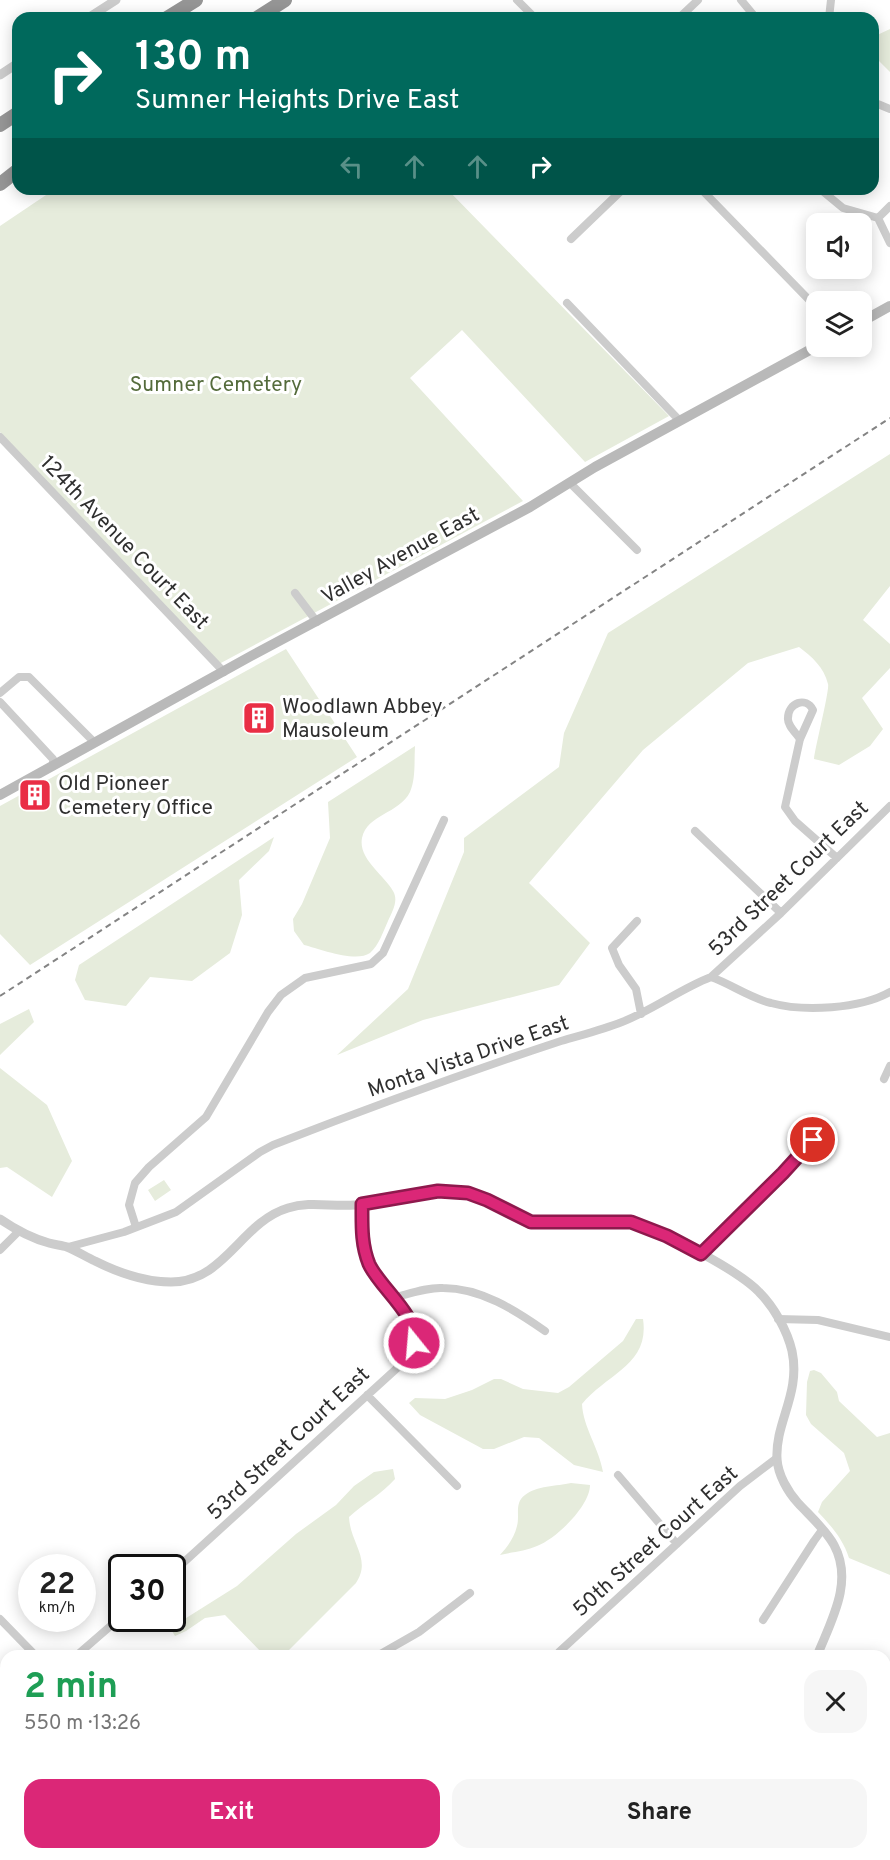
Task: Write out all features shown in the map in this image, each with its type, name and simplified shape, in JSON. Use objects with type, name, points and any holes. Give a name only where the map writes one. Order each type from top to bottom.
[{"type":"highway","points":[[177,12],[196,0]]},
{"type":"highway","points":[[267,12],[283,2]]},
{"type":"highway","points":[[0,184],[12,175]]},
{"type":"main road","points":[[872,316],[890,306]]},
{"type":"main road","name":"Valley Avenue East","points":[[0,795],[806,352]]},
{"type":"street","points":[[97,12],[116,0]]},
{"type":"street","points":[[517,0],[529,12]]},
{"type":"street","points":[[685,12],[698,0]]},
{"type":"street","points":[[741,0],[751,12]]},
{"type":"street","points":[[571,239],[617,195]]},
{"type":"street","points":[[707,195],[806,297]]},
{"type":"street","points":[[827,195],[843,208],[878,218],[890,243]]},
{"type":"street","points":[[878,218],[890,206]]},
{"type":"street","points":[[567,303],[680,421]]},
{"type":"street","name":"124th Avenue Court East","points":[[0,437],[224,672]]},
{"type":"street","points":[[570,483],[637,550]]},
{"type":"street","points":[[295,593],[317,622]]},
{"type":"street","points":[[0,693],[19,677],[29,677],[95,743]]},
{"type":"street","points":[[800,739],[787,717],[795,704],[804,701],[813,710],[800,739],[784,807],[795,821],[837,858]]},
{"type":"street","points":[[0,702],[53,759],[53,766]]},
{"type":"street","name":"53rd Street Court East","points":[[711,977],[781,913],[890,806]]},
{"type":"street","points":[[136,1227],[129,1205],[135,1183],[149,1167],[206,1117],[267,1012],[281,994],[305,978],[371,964],[383,953],[444,820]]},
{"type":"street","points":[[694,831],[781,913]]},
{"type":"street","points":[[637,921],[612,948],[620,965],[636,988],[640,1014]]},
{"type":"street","points":[[711,977],[763,1001],[781,1005],[835,1008],[863,1003],[890,992]]},
{"type":"street","name":"Monta Vista Drive East","points":[[68,1247],[136,1227],[176,1212],[273,1145],[561,1041],[608,1027],[640,1014],[692,984],[711,977]]},
{"type":"street","points":[[884,1079],[890,1066]]},
{"type":"street","points":[[701,1254],[813,1140]]},
{"type":"street","points":[[0,1219],[18,1232],[50,1244],[68,1247],[126,1275],[148,1280],[183,1281],[201,1275],[220,1264],[259,1224],[284,1209],[304,1204],[362,1204],[438,1191],[468,1193],[531,1222],[631,1222],[667,1236],[701,1254],[756,1289],[787,1335],[794,1366],[793,1391],[782,1425],[777,1458],[782,1476],[793,1497],[835,1546],[843,1570],[839,1599],[819,1650]]},
{"type":"street","name":"53rd Street Court East","points":[[186,1560],[406,1360],[414,1343],[415,1334],[411,1323],[385,1290],[369,1262],[362,1234],[362,1204]]},
{"type":"street","points":[[0,1250],[18,1232]]},
{"type":"street","points":[[393,1298],[442,1287],[468,1291],[511,1308],[545,1331]]},
{"type":"street","points":[[778,1319],[818,1320],[890,1337]]},
{"type":"street","points":[[367,1395],[457,1486]]},
{"type":"street","name":"50th Street Court East","points":[[561,1650],[740,1486],[777,1458]]},
{"type":"street","points":[[618,1475],[677,1544]]},
{"type":"street","points":[[763,1620],[822,1530]]},
{"type":"street","points":[[388,1650],[419,1632],[470,1593]]},
{"type":"street","points":[[0,1619],[30,1650]]},
{"type":"street","points":[[83,1650],[108,1628]]},
{"type":"green space","points":[[890,29],[890,72],[879,61],[879,34]]},
{"type":"green space","name":"Sumner Cemetery","points":[[46,195],[453,195],[669,416],[585,462],[462,330],[410,378],[523,501],[219,664],[76,517],[0,432],[0,226]]},
{"type":"green space","points":[[890,454],[890,586],[863,620],[890,644],[890,668],[862,698],[883,729],[870,746],[839,765],[814,759],[828,688],[820,667],[799,647],[748,663],[643,750],[529,883],[590,943],[559,985],[423,1020],[337,1055],[408,989],[464,852],[464,838],[559,767],[564,733],[608,633]]},
{"type":"green space","points":[[286,649],[357,757],[30,965],[0,934],[0,806]]},
{"type":"green space","points":[[415,746],[414,775],[410,792],[399,805],[370,824],[362,838],[362,846],[368,860],[395,895],[393,910],[378,942],[370,953],[356,957],[304,945],[294,931],[293,919],[302,904],[330,838],[328,802]]},
{"type":"green space","points":[[274,837],[269,851],[239,880],[242,915],[230,953],[192,981],[150,977],[126,1006],[85,1000],[75,980],[79,965]]},
{"type":"green space","points":[[29,1009],[34,1022],[0,1055],[0,1024]]},
{"type":"green space","points":[[0,1068],[47,1105],[72,1161],[52,1197],[7,1167],[0,1168]]},
{"type":"green space","points":[[164,1180],[171,1190],[155,1201],[148,1190]]},
{"type":"green space","points":[[636,1319],[643,1319],[640,1347],[624,1368],[582,1404],[585,1421],[603,1472],[574,1465],[539,1438],[524,1437],[494,1449],[483,1449],[420,1415],[409,1403],[415,1398],[445,1399],[472,1390],[494,1379],[501,1379],[523,1389],[558,1393],[569,1387],[623,1341]]},
{"type":"green space","points":[[810,1371],[821,1373],[837,1392],[839,1401],[877,1437],[890,1433],[890,1575],[849,1558],[840,1539],[818,1512],[822,1502],[850,1471],[844,1453],[811,1424],[806,1415],[807,1382]]},
{"type":"green space","points":[[393,1469],[395,1479],[349,1517],[362,1566],[356,1583],[289,1650],[259,1650],[225,1615],[205,1618],[186,1631],[186,1618],[237,1586],[296,1534],[336,1505],[354,1486],[374,1472]]},
{"type":"green space","points":[[571,1483],[590,1485],[589,1493],[571,1521],[537,1546],[500,1555],[516,1530],[518,1505],[522,1498],[535,1490]]},
{"type":"railway","points":[[0,996],[890,418]]},
{"type":"place","name":"Woodlawn Abbey Mausoleum","points":[[259,718]]},
{"type":"place","name":"Old Pioneer Cemetery Office","points":[[35,795]]},
{"type":"route","points":[[414,1343],[415,1334],[411,1323],[385,1290],[369,1262],[362,1234],[362,1204],[438,1191],[468,1193],[531,1222],[631,1222],[667,1236],[701,1254],[813,1140]]}]
